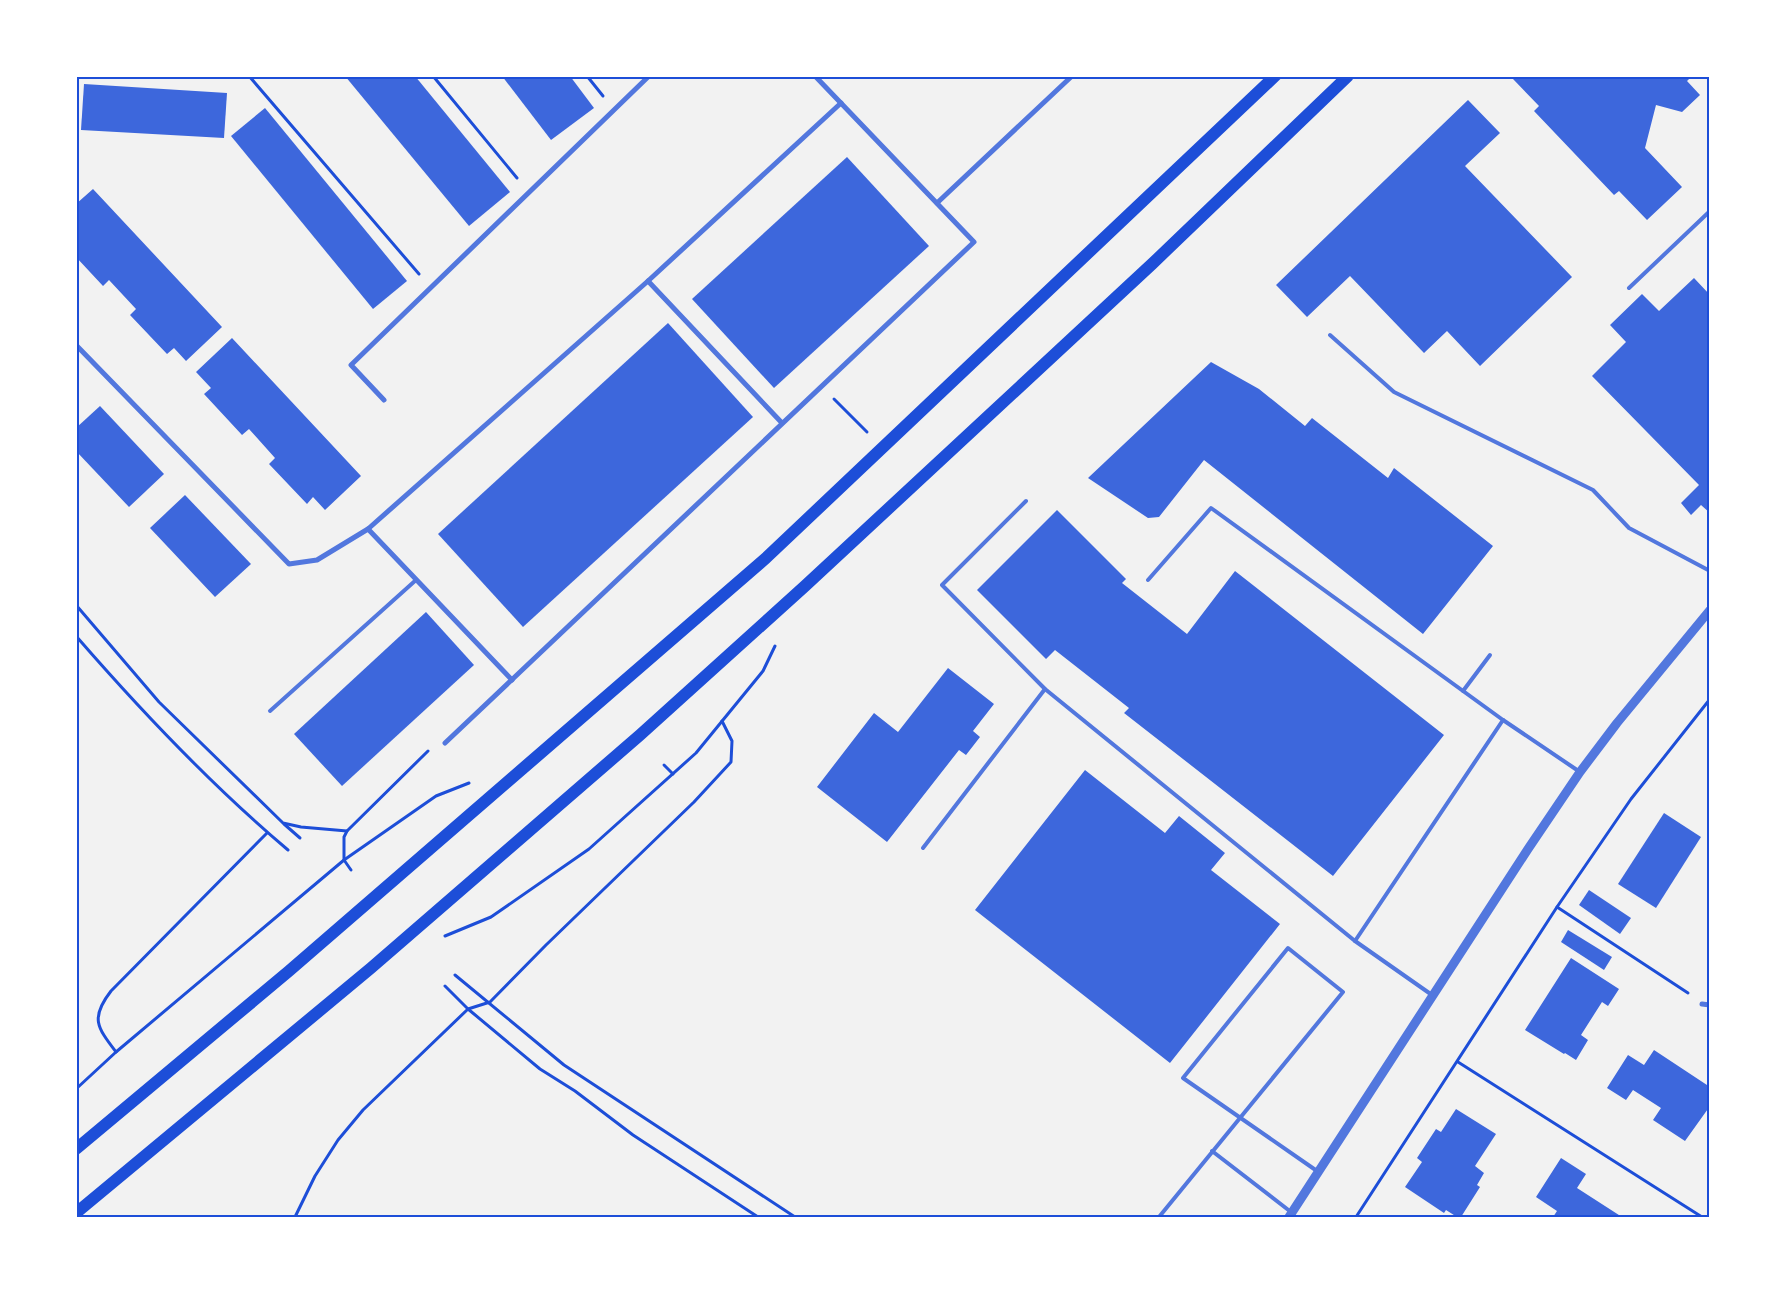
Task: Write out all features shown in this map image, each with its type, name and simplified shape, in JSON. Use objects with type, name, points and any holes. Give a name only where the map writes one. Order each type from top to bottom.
[{"type":"main road","points":[[76,1149],[289,971],[766,558],[1275,76]]},
{"type":"main road","points":[[76,1213],[371,968],[640,734],[812,579],[1130,284],[1348,76]]},
{"type":"street","points":[[384,400],[350,365],[650,76]]},
{"type":"street","points":[[445,743],[974,242],[815,76]]},
{"type":"street","points":[[937,203],[1072,76]]},
{"type":"street","points":[[76,345],[290,564],[317,560],[368,529],[648,280],[841,103]]},
{"type":"street","points":[[648,280],[782,423]]},
{"type":"street","points":[[368,529],[512,680]]},
{"type":"street","points":[[1289,1215],[1580,772],[1674,651],[1710,610]]},
{"type":"street","points":[[1702,1004],[1710,1005]]},
{"type":"lane","points":[[1629,288],[1710,211]]},
{"type":"lane","points":[[1330,335],[1394,392],[1593,490],[1629,528],[1710,571]]},
{"type":"lane","points":[[1026,501],[942,585],[1046,689],[1356,941],[1432,996]]},
{"type":"lane","points":[[1148,580],[1211,508],[1503,720],[1580,772]]},
{"type":"lane","points":[[270,711],[416,580]]},
{"type":"lane","points":[[1463,691],[1490,655]]},
{"type":"lane","points":[[923,848],[1046,689]]},
{"type":"lane","points":[[1356,941],[1503,720]]},
{"type":"lane","points":[[1159,1217],[1212,1151],[1240,1118],[1343,992],[1288,948],[1183,1078],[1240,1118],[1317,1171]]},
{"type":"lane","points":[[1212,1151],[1289,1215]]},
{"type":"path","points":[[249,76],[430,288]]},
{"type":"path","points":[[433,76],[529,192]]},
{"type":"path","points":[[822,386],[882,448]]},
{"type":"path","points":[[76,605],[160,702],[300,838]]},
{"type":"path","points":[[76,636],[146,715],[194,764],[267,833],[288,850]]},
{"type":"path","points":[[439,939],[490,917],[589,849],[696,753],[763,671],[775,646]]},
{"type":"path","points":[[1356,1217],[1557,907],[1631,799],[1710,699]]},
{"type":"path","points":[[295,1217],[314,1176],[338,1140],[363,1110],[468,1009],[490,1002],[694,802],[731,762],[732,741],[722,721]]},
{"type":"path","points":[[352,870],[344,860],[344,837],[347,831],[436,743],[445,743]]},
{"type":"path","points":[[664,765],[673,774]]},
{"type":"path","points":[[76,1089],[116,1052],[344,860],[436,796],[471,782]]},
{"type":"path","points":[[283,823],[301,827],[347,831]]},
{"type":"path","points":[[116,1052],[101,1032],[98,1011],[103,1001],[267,833]]},
{"type":"path","points":[[1557,907],[1683,988],[1702,1004]]},
{"type":"path","points":[[455,975],[564,1064],[795,1217]]},
{"type":"path","points":[[444,986],[468,1009],[540,1069],[574,1091],[633,1135],[758,1217]]},
{"type":"path","points":[[1457,1062],[1702,1217]]},
{"type":"building","points":[[345,76],[415,76],[510,192],[469,226]]},
{"type":"building","points":[[502,76],[570,76],[594,108],[551,140]]},
{"type":"building","points":[[1515,76],[1692,76],[1687,81],[1700,95],[1682,112],[1656,105],[1645,148],[1682,187],[1647,220],[1619,191],[1614,195],[1534,111],[1539,106],[1513,79]]},
{"type":"building","points":[[84,84],[227,93],[224,138],[81,130]]},
{"type":"building","points":[[1468,100],[1500,133],[1465,166],[1572,277],[1480,366],[1447,331],[1424,353],[1350,276],[1307,317],[1276,285]]},
{"type":"building","points":[[265,108],[407,281],[373,309],[231,136]]},
{"type":"building","points":[[847,157],[929,246],[774,388],[692,299]]},
{"type":"building","points":[[93,189],[222,327],[186,361],[174,348],[167,354],[130,315],[136,309],[109,280],[103,286],[76,257],[76,204]]},
{"type":"building","points":[[1694,278],[1710,295],[1710,513],[1701,505],[1691,515],[1681,503],[1699,485],[1592,376],[1626,342],[1610,325],[1642,294],[1659,311]]},
{"type":"building","points":[[668,323],[753,417],[523,627],[438,534]]},
{"type":"building","points":[[232,338],[361,476],[325,510],[313,497],[307,504],[269,464],[275,458],[249,429],[242,435],[204,394],[211,388],[196,372]]},
{"type":"building","points":[[1211,362],[1259,389],[1305,426],[1312,418],[1388,478],[1394,468],[1493,546],[1423,634],[1204,460],[1159,517],[1148,518],[1088,478]]},
{"type":"building","points":[[100,406],[164,474],[129,507],[76,451],[76,428]]},
{"type":"building","points":[[185,495],[251,564],[215,597],[150,528]]},
{"type":"building","points":[[1057,510],[1126,579],[1122,583],[1187,634],[1235,571],[1444,735],[1333,876],[1124,713],[1129,708],[1055,650],[1046,659],[977,590]]},
{"type":"building","points":[[426,612],[474,665],[342,786],[294,734]]},
{"type":"building","points":[[948,668],[994,704],[973,731],[980,737],[966,755],[959,750],[887,842],[817,787],[874,713],[898,732]]},
{"type":"building","points":[[1085,770],[1165,833],[1179,816],[1225,853],[1211,870],[1280,924],[1170,1063],[975,910]]},
{"type":"building","points":[[1664,813],[1701,837],[1656,908],[1618,884]]},
{"type":"building","points":[[1589,890],[1631,918],[1620,934],[1579,905]]},
{"type":"building","points":[[1568,930],[1612,957],[1604,970],[1561,942]]},
{"type":"building","points":[[1571,958],[1619,989],[1608,1006],[1602,1002],[1581,1035],[1588,1040],[1576,1060],[1525,1030]]},
{"type":"building","points":[[1654,1050],[1710,1087],[1710,1106],[1685,1141],[1653,1120],[1661,1108],[1633,1090],[1626,1100],[1607,1088],[1628,1055],[1644,1065]]},
{"type":"building","points":[[1456,1109],[1496,1134],[1475,1166],[1484,1173],[1477,1185],[1480,1187],[1461,1217],[1457,1217],[1446,1210],[1444,1213],[1405,1187],[1422,1162],[1417,1158],[1436,1129],[1441,1132]]},
{"type":"building","points":[[1561,1158],[1586,1174],[1577,1188],[1622,1217],[1553,1217],[1557,1211],[1536,1197]]}]
